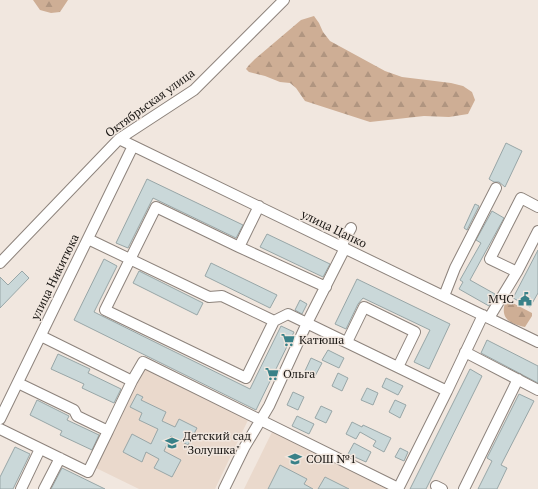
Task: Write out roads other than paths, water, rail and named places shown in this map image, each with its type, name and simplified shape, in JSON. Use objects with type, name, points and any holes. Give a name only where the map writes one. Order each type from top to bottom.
[{"type":"street","name":"Октябрьская улица","points":[[0,262],[119,139],[194,90],[284,0]]},
{"type":"street","name":"улица Цапко","points":[[119,139],[538,342]]},
{"type":"street","name":"улица Никитюка","points":[[0,419],[133,146]]},
{"type":"street","points":[[444,296],[455,268],[496,188]]},
{"type":"street","points":[[517,272],[490,259],[521,198],[538,207]]},
{"type":"street","points":[[239,247],[259,206]]},
{"type":"street","points":[[326,287],[156,207],[105,310],[246,378],[274,321],[288,314],[447,391]]},
{"type":"street","points":[[224,489],[244,448],[269,406],[307,323],[326,287],[351,228]]},
{"type":"street","points":[[0,430],[88,472],[132,381],[143,362],[398,488],[465,352],[486,317],[517,272],[538,231]]},
{"type":"street","points":[[88,239],[209,297],[222,296],[274,321]]},
{"type":"street","points":[[347,342],[364,307],[415,332],[398,367]]},
{"type":"street","points":[[41,336],[132,381]]},
{"type":"street","points":[[465,352],[538,390]]},
{"type":"street","points":[[464,489],[518,379]]},
{"type":"street","points":[[18,383],[74,410],[77,416],[108,430]]},
{"type":"street","points":[[21,489],[40,449]]},
{"type":"street","points":[[44,489],[60,458]]},
{"type":"place","name":"МЧС","points":[[525,299]]},
{"type":"place","name":"Катюша","points":[[288,340]]},
{"type":"place","name":"Ольга","points":[[272,374]]},
{"type":"place","name":"Детский сад \"Золушка\"","points":[[172,443]]},
{"type":"place","name":"СОШ №1","points":[[295,459]]}]
